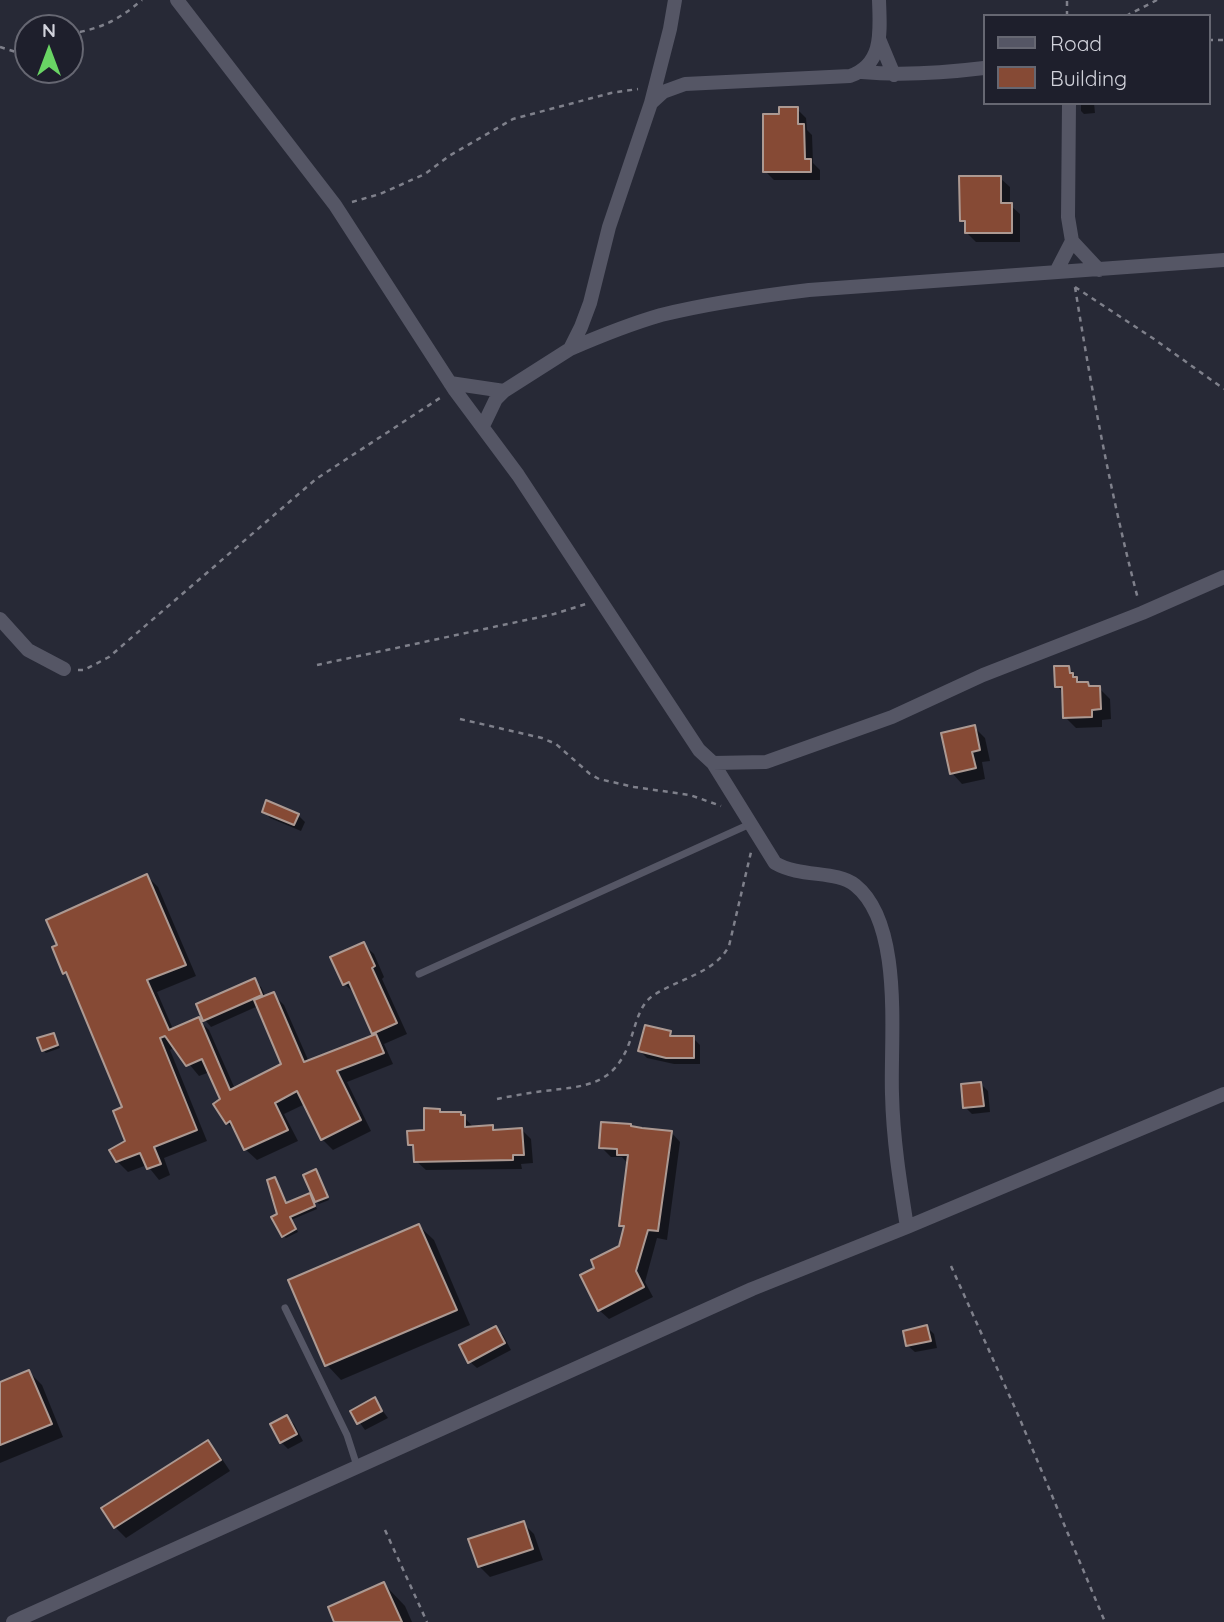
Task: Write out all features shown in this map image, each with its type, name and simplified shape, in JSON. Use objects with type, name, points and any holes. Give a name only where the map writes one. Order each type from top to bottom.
[{"type":"street","points":[[177,0],[334,205],[452,386],[518,475],[699,750],[713,763],[775,863],[787,870],[841,877],[856,886],[870,903],[884,933],[894,1002],[893,1117],[907,1227]]},
{"type":"street","points":[[570,349],[590,303],[609,227],[651,103],[675,0]]},
{"type":"street","points":[[863,72],[872,62],[879,39],[879,0]]},
{"type":"street","points":[[879,39],[894,75]]},
{"type":"street","points":[[651,103],[663,92],[685,84],[850,76],[863,72],[931,74],[982,68]]},
{"type":"street","points":[[1069,105],[1068,217],[1072,241],[1099,270]]},
{"type":"street","points":[[1057,270],[1072,241]]},
{"type":"street","points":[[483,426],[496,399],[504,391],[570,349],[660,316],[745,298],[809,289],[1224,260]]},
{"type":"street","points":[[452,386],[504,391]]},
{"type":"street","points":[[713,763],[766,762],[892,717],[983,675],[1142,613],[1224,577]]},
{"type":"street","points":[[0,620],[28,650],[64,669]]},
{"type":"street","points":[[13,1622],[752,1289],[1224,1094]]},
{"type":"lane","points":[[419,974],[749,823]]},
{"type":"lane","points":[[285,1308],[347,1435],[357,1466]]},
{"type":"path","points":[[84,31],[100,28],[120,18],[142,0]]},
{"type":"path","points":[[1130,14],[1157,0]]},
{"type":"path","points":[[334,205],[361,200],[399,187],[425,174],[449,156],[513,119],[611,93],[654,88]]},
{"type":"path","points":[[1073,270],[1095,412],[1142,613]]},
{"type":"path","points":[[1075,287],[1224,389]]},
{"type":"path","points":[[64,669],[84,670],[109,657],[316,480],[452,386]]},
{"type":"path","points":[[317,665],[554,614],[599,600]]},
{"type":"path","points":[[460,719],[542,738],[556,744],[599,779],[643,789],[690,795],[749,823],[729,946],[724,956],[697,974],[654,995],[643,1004],[625,1055],[606,1077],[584,1086],[497,1099]]},
{"type":"path","points":[[951,1266],[1019,1417],[1105,1622]]},
{"type":"path","points":[[385,1530],[427,1622]]},
{"type":"building","points":[[779,107],[798,107],[798,124],[804,124],[805,159],[811,159],[811,172],[763,172],[763,114],[779,114]]},
{"type":"building","points":[[959,176],[1001,176],[1001,203],[1012,203],[1012,233],[965,233],[965,221],[960,221]]},
{"type":"building","points":[[1054,666],[1069,666],[1070,673],[1077,677],[1077,682],[1100,686],[1101,709],[1092,710],[1092,717],[1063,718],[1062,687],[1055,687]]},
{"type":"building","points":[[975,725],[980,750],[972,752],[976,768],[950,774],[941,733]]},
{"type":"building","points":[[266,800],[299,814],[294,825],[262,812]]},
{"type":"building","points":[[147,874],[186,965],[147,980],[169,1030],[199,1017],[230,1090],[281,1064],[254,1000],[274,992],[304,1062],[376,1034],[384,1053],[337,1071],[361,1120],[321,1140],[297,1091],[275,1103],[288,1130],[244,1150],[230,1121],[226,1124],[213,1104],[220,1099],[202,1059],[186,1066],[165,1036],[160,1038],[197,1130],[154,1147],[161,1164],[147,1169],[140,1153],[116,1162],[109,1150],[125,1141],[113,1111],[122,1107],[66,972],[63,974],[52,947],[57,945],[46,920]]},
{"type":"building","points":[[364,942],[375,966],[372,968],[397,1023],[372,1034],[349,982],[343,985],[330,957]]},
{"type":"building","points":[[255,978],[262,995],[203,1021],[196,1004]]},
{"type":"building","points":[[645,1025],[671,1031],[670,1036],[694,1036],[694,1058],[666,1058],[638,1051]]},
{"type":"building","points":[[54,1033],[58,1045],[42,1051],[37,1038]]},
{"type":"building","points":[[981,1082],[984,1106],[963,1108],[961,1084]]},
{"type":"building","points":[[424,1108],[440,1109],[440,1112],[461,1112],[461,1115],[465,1115],[465,1127],[493,1125],[493,1130],[522,1128],[524,1155],[513,1155],[513,1160],[414,1162],[413,1145],[408,1145],[407,1131],[424,1130]]},
{"type":"building","points":[[601,1122],[672,1131],[658,1231],[648,1230],[636,1271],[644,1287],[598,1311],[580,1275],[594,1268],[591,1260],[619,1246],[624,1226],[619,1226],[628,1155],[617,1155],[617,1149],[599,1148]]},
{"type":"building","points":[[316,1169],[328,1197],[315,1202],[303,1175]]},
{"type":"building","points":[[275,1177],[286,1203],[310,1193],[315,1206],[290,1217],[296,1229],[282,1237],[271,1217],[277,1214],[267,1180]]},
{"type":"building","points":[[419,1224],[457,1310],[325,1366],[288,1280]]},
{"type":"building","points":[[927,1325],[931,1341],[906,1346],[903,1331]]},
{"type":"building","points":[[496,1326],[505,1343],[468,1363],[459,1345]]},
{"type":"building","points":[[29,1370],[52,1424],[0,1445],[0,1382]]},
{"type":"building","points":[[375,1397],[382,1411],[357,1424],[350,1411]]},
{"type":"building","points":[[287,1415],[297,1434],[280,1443],[270,1424]]},
{"type":"building","points":[[208,1440],[221,1460],[114,1528],[101,1508]]},
{"type":"building","points":[[524,1521],[533,1549],[478,1567],[468,1539]]},
{"type":"building","points":[[384,1582],[402,1622],[334,1622],[328,1607]]}]
